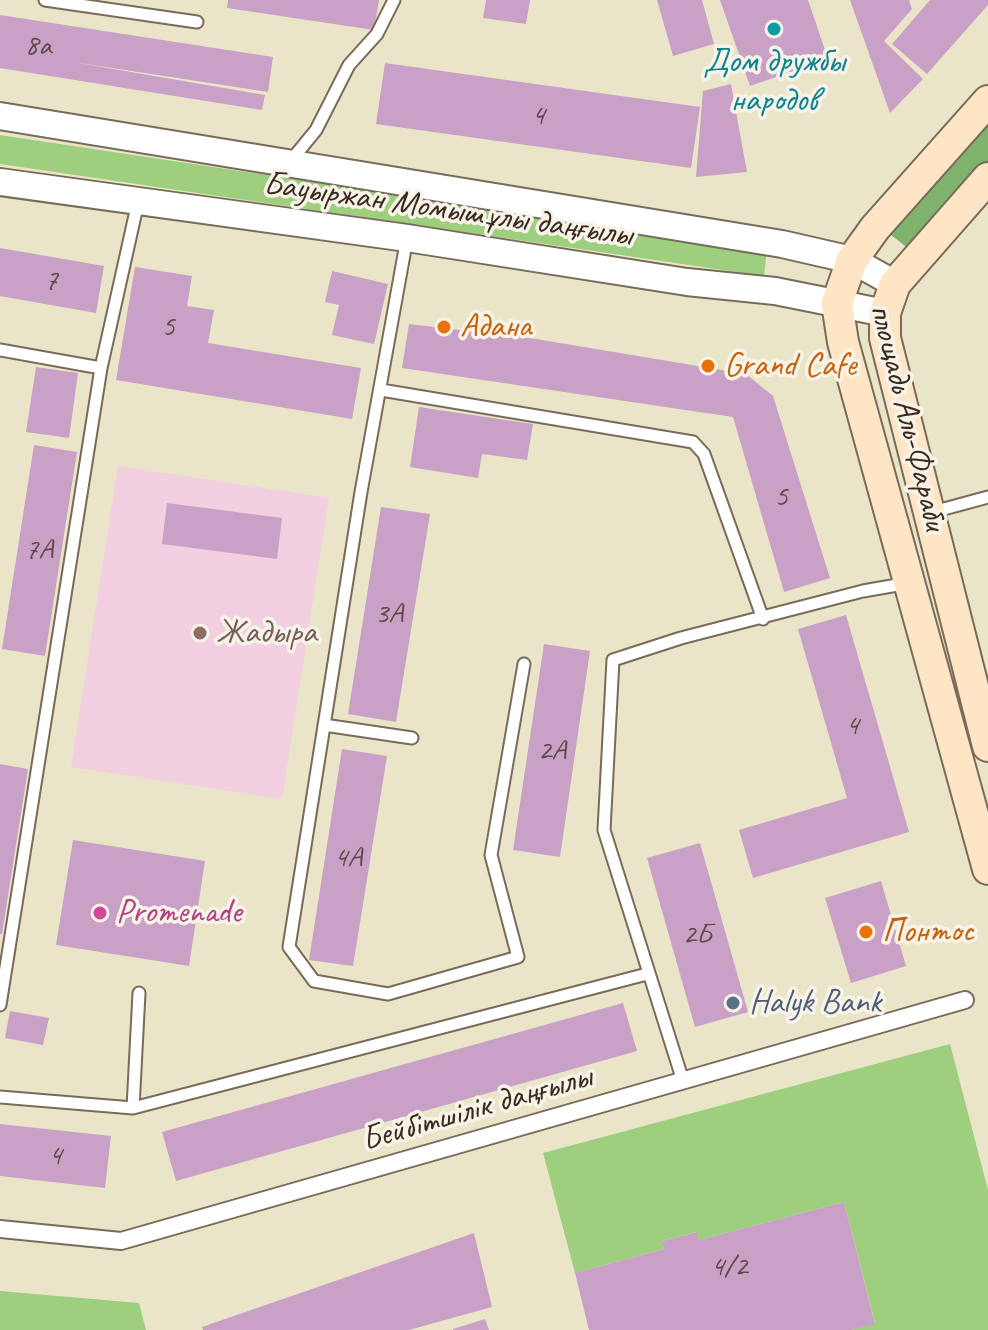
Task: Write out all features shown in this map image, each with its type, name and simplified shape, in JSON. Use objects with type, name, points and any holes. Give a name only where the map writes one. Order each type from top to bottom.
[{"type":"main road","points":[[852,260],[875,228],[988,101]]},
{"type":"main road","points":[[895,284],[988,178]]},
{"type":"main road","name":"площадь Аль-Фараби","points":[[852,260],[837,303],[843,342],[987,858]]},
{"type":"main road","name":"площадь Аль-Фараби","points":[[895,284],[885,313],[885,338],[988,746]]},
{"type":"street","name":"Бауыржан Момышұлы даңғылы","points":[[0,116],[782,244],[852,260]]},
{"type":"street","name":"Бауыржан Момышұлы даңғылы","points":[[0,182],[407,238],[837,303],[885,313]]},
{"type":"street","name":"площадь Аль-Фараби","points":[[852,260],[895,284]]},
{"type":"street","name":"Бейбітшілік даңғылы","points":[[0,1229],[121,1241],[965,1000]]},
{"type":"lane","points":[[45,0],[87,3],[197,22]]},
{"type":"lane","points":[[288,164],[316,130],[349,65],[377,34],[394,0]]},
{"type":"lane","points":[[0,1005],[101,368],[138,202]]},
{"type":"lane","points":[[407,238],[361,492],[289,947],[314,981],[388,994],[518,957],[491,855],[524,664]]},
{"type":"lane","points":[[0,350],[101,368]]},
{"type":"lane","points":[[381,390],[693,442],[704,454],[763,619]]},
{"type":"lane","points":[[929,513],[988,497]]},
{"type":"lane","points":[[683,1081],[604,830],[613,660],[681,638],[863,591],[910,583]]},
{"type":"lane","points":[[324,725],[412,738]]},
{"type":"lane","points":[[0,1097],[133,1108],[647,974]]},
{"type":"lane","points":[[133,1108],[139,993]]},
{"type":"shaded area","name":"Жадыра","points":[[118,466],[329,498],[282,799],[71,767]]},
{"type":"green space","points":[[988,115],[988,171],[914,253],[886,231]]},
{"type":"green space","points":[[0,135],[767,250],[764,276],[0,164]]},
{"type":"green space","points":[[950,1044],[988,1190],[988,1330],[851,1330],[875,1323],[844,1202],[699,1240],[696,1232],[662,1241],[664,1249],[575,1273],[543,1153]]},
{"type":"green space","points":[[0,1291],[139,1303],[146,1330],[0,1330]]},
{"type":"building","points":[[228,0],[379,0],[374,30],[227,8]]},
{"type":"building","points":[[486,0],[530,0],[526,24],[483,18]]},
{"type":"building","points":[[657,0],[702,0],[714,44],[673,56]]},
{"type":"building","name":"Дом дружбы народов","points":[[720,0],[808,0],[828,59],[750,86]]},
{"type":"building","points":[[850,0],[909,0],[912,9],[884,41],[923,79],[890,113]]},
{"type":"building","points":[[930,0],[988,0],[988,5],[927,74],[892,44]]},
{"type":"building","points":[[0,15],[273,57],[268,92],[73,62],[265,95],[262,110],[0,68]]},
{"type":"building","points":[[385,63],[700,107],[691,168],[376,124]]},
{"type":"building","points":[[731,84],[747,172],[696,177],[703,91]]},
{"type":"building","points":[[0,248],[104,266],[96,313],[0,296]]},
{"type":"building","points":[[135,267],[192,276],[187,306],[214,310],[208,343],[361,368],[352,419],[116,380]]},
{"type":"building","points":[[332,271],[388,284],[374,344],[332,335],[339,305],[325,302]]},
{"type":"building","points":[[409,324],[536,339],[746,374],[773,396],[830,578],[784,592],[733,417],[402,368]]},
{"type":"building","points":[[36,367],[78,373],[69,438],[26,432]]},
{"type":"building","points":[[419,407],[533,424],[527,460],[482,454],[478,478],[410,467]]},
{"type":"building","points":[[34,445],[77,452],[45,656],[2,649]]},
{"type":"building","points":[[167,503],[282,518],[277,559],[162,544]]},
{"type":"building","points":[[381,507],[430,514],[396,722],[348,714]]},
{"type":"building","points":[[846,615],[909,832],[753,878],[739,830],[847,798],[798,629]]},
{"type":"building","points":[[544,644],[590,651],[560,857],[513,850]]},
{"type":"building","points":[[342,749],[387,756],[353,966],[309,960]]},
{"type":"building","points":[[0,764],[28,769],[2,934],[0,934]]},
{"type":"building","points":[[73,840],[205,861],[189,966],[56,945]]},
{"type":"building","points":[[700,843],[748,1012],[695,1027],[647,858]]},
{"type":"building","name":"Понтос","points":[[881,881],[906,966],[851,983],[825,898]]},
{"type":"building","points":[[623,1003],[637,1051],[176,1181],[162,1132]]},
{"type":"building","points":[[10,1011],[49,1018],[43,1045],[5,1038]]},
{"type":"building","points":[[0,1124],[111,1136],[105,1188],[0,1176]]},
{"type":"building","points":[[844,1202],[875,1324],[851,1330],[589,1330],[575,1273],[664,1249],[662,1241],[697,1232],[699,1240]]},
{"type":"building","points":[[474,1233],[492,1307],[409,1330],[203,1330],[202,1327]]},
{"type":"building","points":[[485,1319],[489,1330],[453,1330],[453,1329]]},
{"type":"place","name":"Дом дружбы народов","points":[[774,29]]},
{"type":"place","name":"Адана","points":[[444,327]]},
{"type":"place","name":"Grand Cafe","points":[[708,366]]},
{"type":"place","name":"Жадыра","points":[[200,633]]},
{"type":"place","name":"Promenade","points":[[100,913]]},
{"type":"place","name":"Понтос","points":[[866,932]]},
{"type":"place","name":"Halyk Bank","points":[[733,1003]]}]
